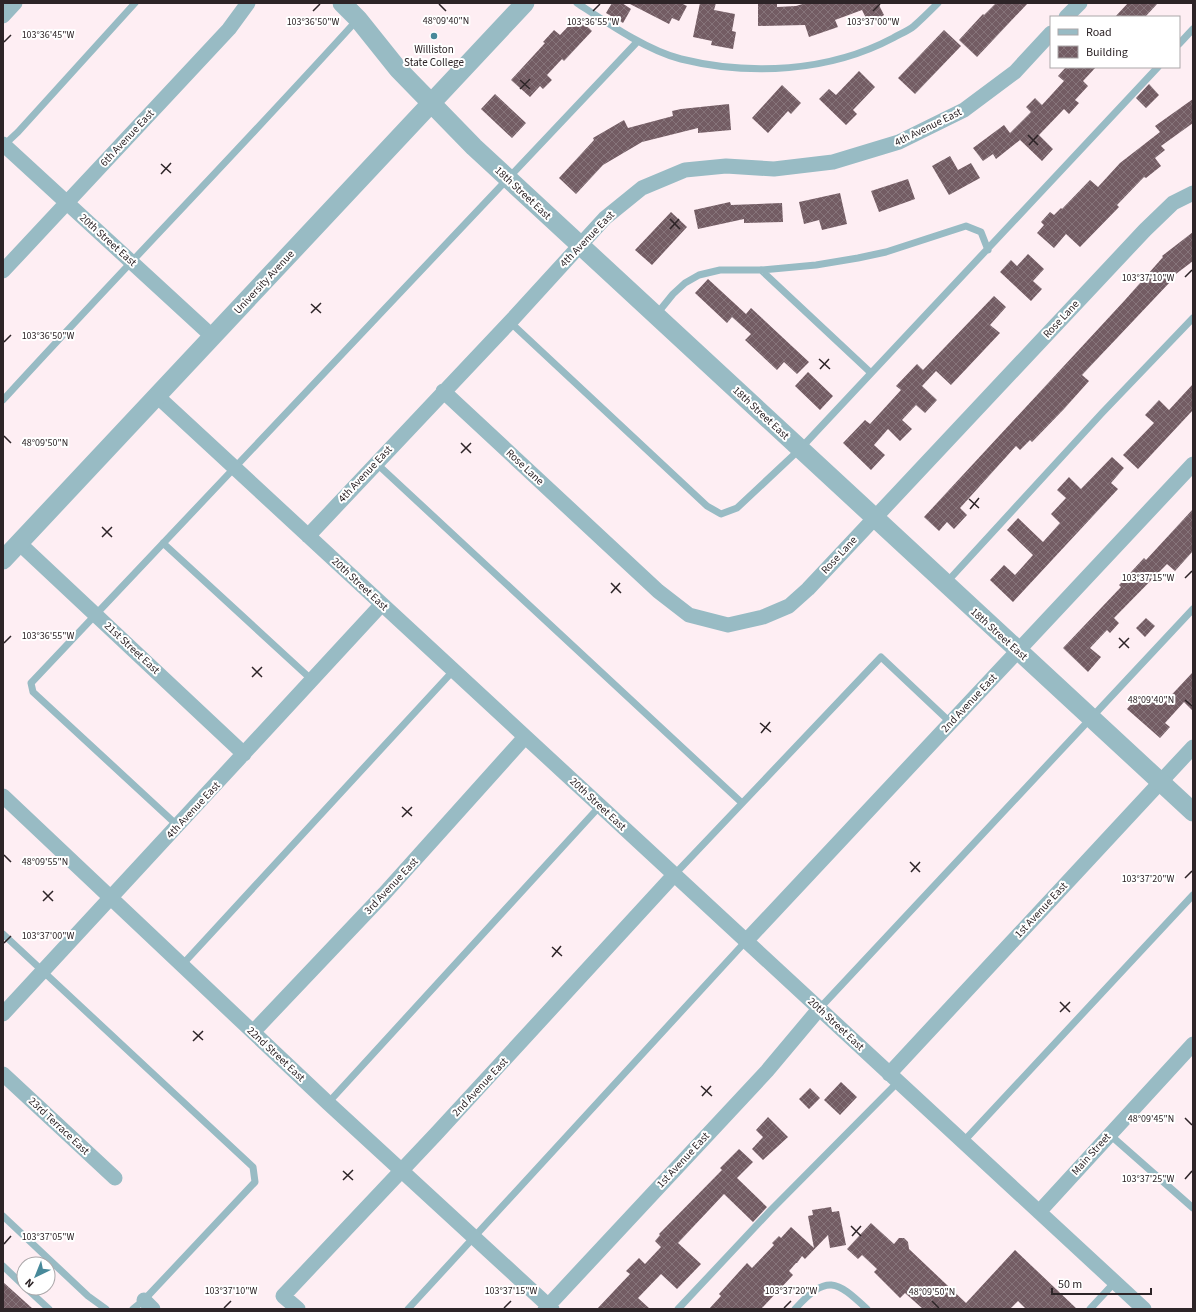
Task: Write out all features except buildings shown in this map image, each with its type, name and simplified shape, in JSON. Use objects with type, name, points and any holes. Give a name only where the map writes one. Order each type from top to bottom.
[{"type":"street","points":[[3,16],[15,3]]},
{"type":"street","name":"6th Avenue East","points":[[3,271],[229,29],[248,3]]},
{"type":"street","name":"18th Street East","points":[[342,3],[358,19],[398,69],[474,147],[1193,812]]},
{"type":"street","name":"University Avenue","points":[[3,560],[525,3]]},
{"type":"street","points":[[1067,16],[1080,3]]},
{"type":"street","name":"4th Avenue East","points":[[308,536],[443,391],[510,322],[605,218],[642,188],[685,170],[726,166],[774,169],[833,162],[899,142],[964,110],[1015,72],[1050,34]]},
{"type":"street","name":"20th Street East","points":[[3,145],[213,337]]},
{"type":"street","name":"Rose Lane","points":[[443,391],[658,591],[689,615],[728,624],[763,617],[789,606],[808,589],[1145,230],[1173,203],[1193,193]]},
{"type":"street","name":"20th Street East","points":[[157,396],[1144,1309]]},
{"type":"street","name":"2nd Avenue East","points":[[746,941],[1193,464]]},
{"type":"street","name":"21st Street East","points":[[19,543],[244,754]]},
{"type":"street","name":"4th Avenue East","points":[[3,1014],[382,604]]},
{"type":"street","name":"3rd Avenue East","points":[[253,1032],[384,894],[525,737]]},
{"type":"street","name":"1st Avenue East","points":[[894,1078],[1193,747]]},
{"type":"street","name":"22nd Street East","points":[[3,796],[182,966],[475,1238],[548,1308]]},
{"type":"street","name":"2nd Avenue East","points":[[298,1309],[283,1296],[436,1134],[674,875]]},
{"type":"street","name":"1st Avenue East","points":[[548,1308],[761,1077],[819,1009]]},
{"type":"street","name":"Main Street","points":[[1039,1212],[1193,1044]]},
{"type":"street","name":"23rd Terrace East","points":[[3,1074],[115,1178]]},
{"type":"lane","points":[[3,145],[18,132],[135,3]]},
{"type":"lane","points":[[577,3],[638,41],[679,58],[725,67],[785,68],[832,61],[872,48],[913,27],[938,3]]},
{"type":"lane","points":[[3,400],[131,261],[274,112],[358,19]]},
{"type":"lane","points":[[1180,43],[1193,29]]},
{"type":"lane","points":[[178,826],[33,692],[31,684],[162,543],[638,41]]},
{"type":"lane","points":[[510,322],[707,506],[721,514],[736,508],[800,449],[870,372],[988,250],[1157,68]]},
{"type":"lane","points":[[656,315],[673,294],[685,283],[699,275],[720,270],[761,270],[816,265],[858,258],[886,252],[966,226],[981,232],[988,250]]},
{"type":"lane","points":[[761,270],[870,372]]},
{"type":"lane","points":[[945,584],[1106,409],[1193,318]]},
{"type":"lane","points":[[376,463],[742,803]]},
{"type":"lane","points":[[162,543],[312,680]]},
{"type":"lane","points":[[819,1009],[1092,719],[1193,609]]},
{"type":"lane","points":[[674,875],[881,657],[951,723]]},
{"type":"lane","points":[[182,966],[453,671]]},
{"type":"lane","points":[[328,1103],[600,806]]},
{"type":"lane","points":[[963,1142],[1193,896]]},
{"type":"lane","points":[[3,934],[253,1166],[255,1182],[143,1306]]},
{"type":"lane","points":[[408,1309],[475,1238],[746,941]]},
{"type":"lane","points":[[678,1309],[894,1078]]},
{"type":"lane","points":[[1109,1134],[1193,1208]]},
{"type":"lane","points":[[3,1216],[88,1296],[106,1309]]},
{"type":"lane","points":[[3,1266],[16,1278]]},
{"type":"lane","points":[[1090,1309],[1115,1282]]},
{"type":"lane","points":[[795,1309],[808,1296],[821,1287],[833,1284],[846,1290],[867,1309]]},
{"type":"lane","points":[[35,1296],[49,1309]]},
{"type":"place","name":"Williston State College","points":[[434,36]]}]
